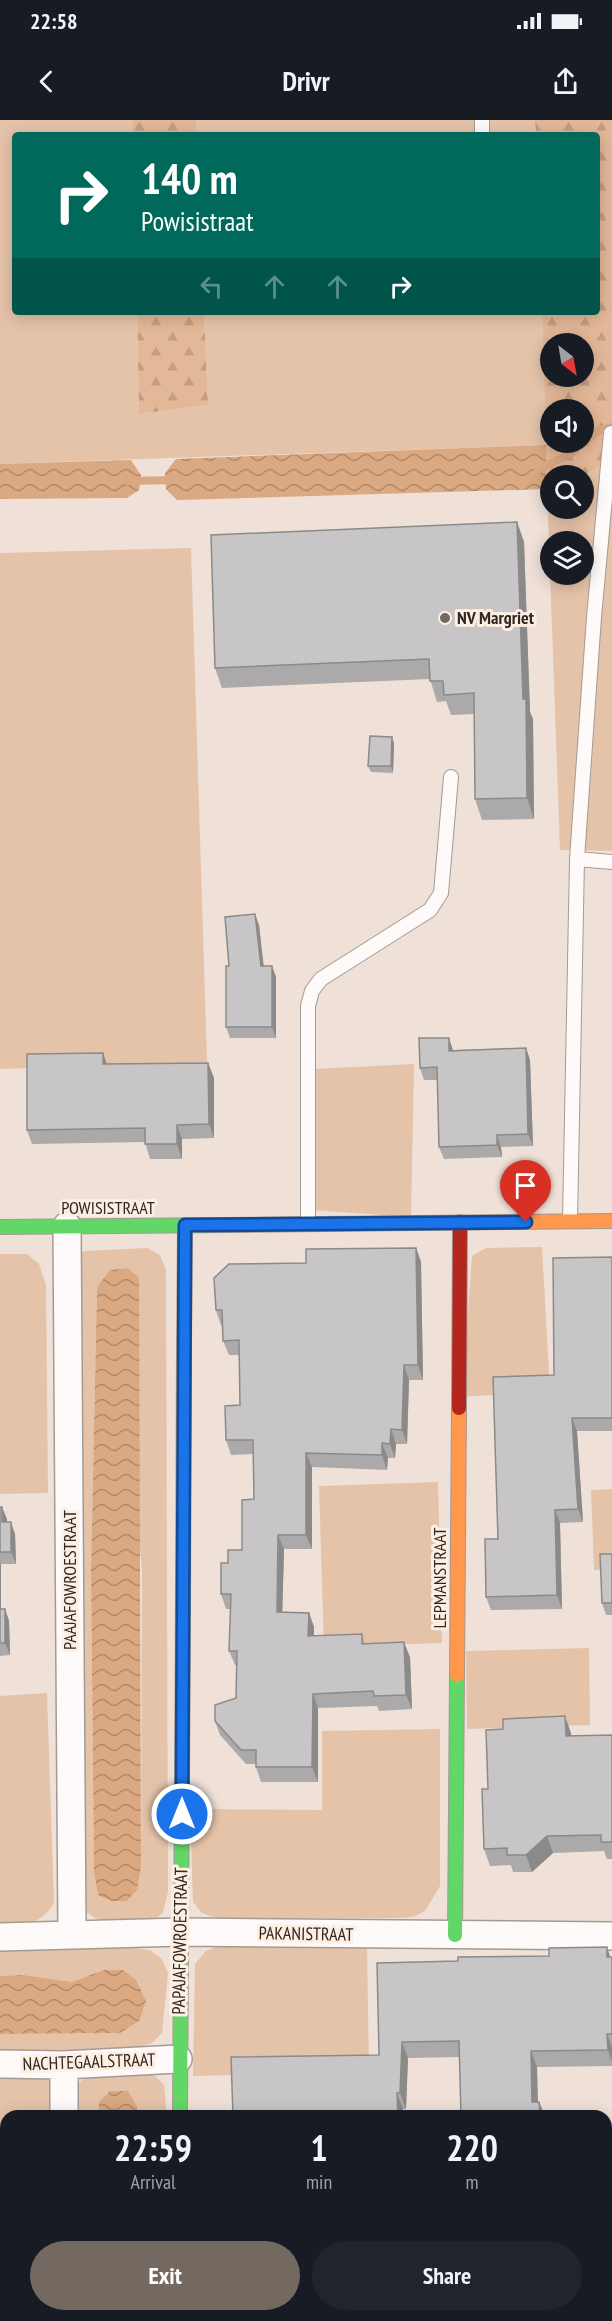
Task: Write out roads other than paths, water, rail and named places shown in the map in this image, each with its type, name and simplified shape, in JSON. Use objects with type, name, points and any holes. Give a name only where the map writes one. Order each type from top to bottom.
[{"type":"street","name":"POWISISTRAAT","points":[[0,1227],[612,1221]]},
{"type":"street","name":"LEPMANSTRAAT","points":[[455,1935],[460,1222]]},
{"type":"street","name":"PAPAJAFOWROESTRAAT","points":[[180,2110],[178,2059],[181,1932],[185,1225]]},
{"type":"street","name":"PAAJAFOWROESTRAAT","points":[[67,1226],[72,1934]]},
{"type":"street","name":"PAKANISTRAAT","points":[[0,1937],[181,1932],[612,1936]]},
{"type":"street","name":"NACHTEGAALSTRAAT","points":[[0,2064],[64,2065],[178,2059]]},
{"type":"street","points":[[64,2065],[64,2110]]},
{"type":"lane","points":[[570,1221],[577,859],[594,617],[611,433]]},
{"type":"lane","points":[[308,1223],[308,1006],[312,991],[321,979],[430,910],[437,903],[441,893],[452,777]]},
{"type":"lane","points":[[577,859],[612,862]]},
{"type":"water","points":[[540,445],[540,453],[546,453],[546,465],[540,465],[540,489],[177,500],[166,489],[165,473],[176,459]]},
{"type":"water","points":[[131,460],[141,475],[139,490],[127,498],[0,499],[0,464]]},
{"type":"water","points":[[128,1268],[139,1278],[141,1867],[137,1890],[127,1901],[111,1901],[98,1895],[94,1873],[91,1570],[97,1287],[110,1270]]},
{"type":"water","points":[[104,1970],[123,1970],[136,1980],[146,2001],[139,2021],[120,2033],[0,2034],[0,1976],[24,1975],[72,1982]]},
{"type":"water","points":[[110,2091],[128,2091],[137,2110],[98,2110],[99,2102]]},
{"type":"waterway","points":[[538,470],[571,453],[600,430],[612,427]]},
{"type":"waterway","points":[[128,481],[175,480]]},
{"type":"place","name":"NV Margriet","points":[[445,618]]}]
